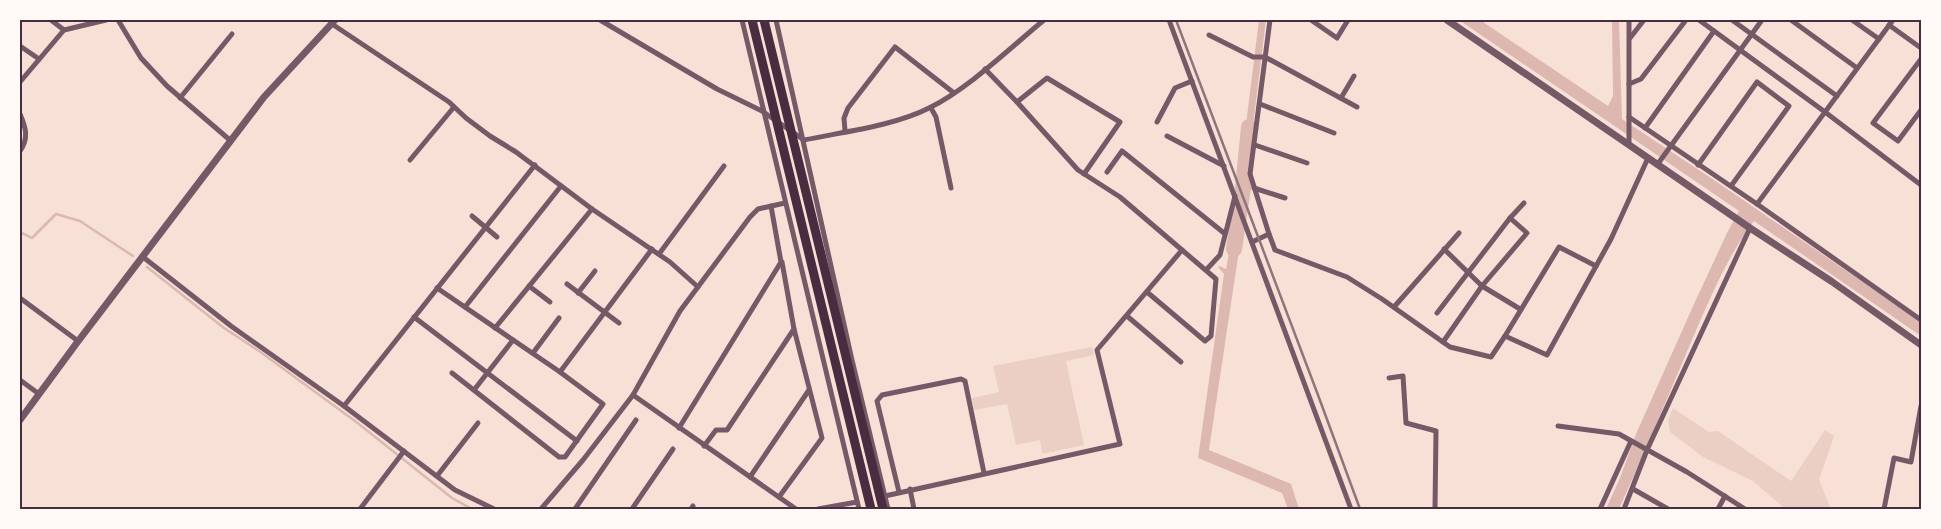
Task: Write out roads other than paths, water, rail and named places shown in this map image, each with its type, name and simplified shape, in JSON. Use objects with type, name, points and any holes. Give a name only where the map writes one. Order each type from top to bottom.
[{"type":"main road","points":[[752,20],[871,509]]},
{"type":"main road","points":[[764,20],[883,509]]},
{"type":"street","points":[[51,20],[64,30]]},
{"type":"street","points":[[20,82],[64,30],[106,20]]},
{"type":"street","points":[[118,20],[141,58],[180,98],[231,141]]},
{"type":"street","points":[[600,20],[716,89],[762,111],[804,140],[903,118],[930,108],[985,70],[1044,20]]},
{"type":"street","points":[[742,20],[762,111],[858,509]]},
{"type":"street","points":[[776,20],[852,360],[888,509]]},
{"type":"street","points":[[1170,20],[1351,509]]},
{"type":"street","points":[[1270,20],[1250,174],[1275,250],[1347,277],[1394,307],[1450,347],[1491,357],[1559,247],[1596,266]]},
{"type":"street","points":[[1311,20],[1336,38],[1348,20]]},
{"type":"street","points":[[1447,20],[1648,158],[1659,162],[1750,228],[1831,281],[1921,345]]},
{"type":"street","points":[[1629,20],[1629,145]]},
{"type":"street","points":[[1630,38],[1644,20]]},
{"type":"street","points":[[1629,84],[1641,79],[1686,20]]},
{"type":"street","points":[[1699,20],[1921,185]]},
{"type":"street","points":[[1732,20],[1837,96]]},
{"type":"street","points":[[1659,162],[1762,20]]},
{"type":"street","points":[[1791,20],[1857,68]]},
{"type":"street","points":[[1852,20],[1879,39]]},
{"type":"street","points":[[1757,204],[1893,20]]},
{"type":"street","points":[[20,420],[264,97],[333,22],[454,107],[490,136],[535,165],[592,209],[659,254],[698,288]]},
{"type":"street","points":[[1889,25],[1921,48]]},
{"type":"street","points":[[1645,128],[1714,31]]},
{"type":"street","points":[[180,98],[232,34]]},
{"type":"street","points":[[1209,35],[1253,57],[1264,57],[1357,107]]},
{"type":"street","points":[[20,46],[39,59]]},
{"type":"street","points":[[845,131],[844,118],[848,108],[895,47],[954,93]]},
{"type":"street","points":[[1921,59],[1873,123],[1898,141],[1921,110]]},
{"type":"street","points":[[985,70],[1017,102],[1078,170],[1120,197],[1216,279],[1211,336],[1205,341],[1147,292]]},
{"type":"street","points":[[1341,98],[1354,76]]},
{"type":"street","points":[[1017,102],[1046,78],[1120,122],[1084,174]]},
{"type":"street","points":[[1157,122],[1175,88],[1192,81]]},
{"type":"street","points":[[1698,165],[1757,82],[1789,106],[1731,186]]},
{"type":"street","points":[[1260,104],[1334,133]]},
{"type":"street","points":[[410,160],[454,107]]},
{"type":"street","points":[[930,108],[936,117],[951,188]]},
{"type":"street","points":[[20,114],[26,128],[26,138],[20,151]]},
{"type":"street","points":[[1629,118],[1731,186],[1921,320]]},
{"type":"street","points":[[1166,136],[1224,166]]},
{"type":"street","points":[[1254,146],[1307,163]]},
{"type":"street","points":[[1107,172],[1122,151],[1224,233]]},
{"type":"street","points":[[1504,336],[1547,355],[1611,239],[1648,158]]},
{"type":"street","points":[[344,406],[535,165]]},
{"type":"street","points":[[659,254],[724,166]]},
{"type":"street","points":[[465,307],[561,186]]},
{"type":"street","points":[[1254,188],[1285,198]]},
{"type":"street","points":[[1206,270],[1220,255],[1224,233],[1235,196]]},
{"type":"street","points":[[540,509],[583,460],[633,395],[680,311],[750,218],[758,209],[785,203]]},
{"type":"street","points":[[1437,312],[1510,218],[1524,203]]},
{"type":"street","points":[[771,206],[794,329],[822,438],[778,497]]},
{"type":"street","points":[[495,328],[592,209]]},
{"type":"street","points":[[472,216],[497,237]]},
{"type":"street","points":[[1443,342],[1482,286],[1527,233],[1510,218]]},
{"type":"street","points":[[1624,509],[1647,450],[1750,228]]},
{"type":"street","points":[[1394,307],[1459,233]]},
{"type":"street","points":[[1252,242],[1269,234]]},
{"type":"street","points":[[560,372],[652,249]]},
{"type":"street","points":[[1444,249],[1482,286],[1520,309]]},
{"type":"street","points":[[885,496],[1120,444],[1097,350],[1182,250]]},
{"type":"street","points":[[143,257],[231,326],[344,406],[403,453],[454,490],[494,509]]},
{"type":"street","points":[[679,428],[782,262]]},
{"type":"street","points":[[578,292],[595,271]]},
{"type":"street","points":[[567,284],[618,323]]},
{"type":"street","points":[[529,286],[550,302]]},
{"type":"street","points":[[437,288],[533,353],[603,404],[565,457],[560,457],[452,373]]},
{"type":"street","points":[[20,298],[78,341]]},
{"type":"street","points":[[1126,316],[1181,362]]},
{"type":"street","points":[[414,317],[577,441]]},
{"type":"street","points":[[533,353],[559,318]]},
{"type":"street","points":[[704,446],[716,430],[727,430],[794,329]]},
{"type":"street","points":[[474,390],[513,340]]},
{"type":"street","points":[[1389,378],[1403,376],[1406,423],[1436,431],[1436,509]]},
{"type":"street","points":[[899,492],[877,401],[882,395],[961,379],[965,381],[984,473]]},
{"type":"street","points":[[20,380],[39,394]]},
{"type":"street","points":[[750,477],[809,390]]},
{"type":"street","points":[[633,395],[796,509]]},
{"type":"street","points":[[1884,509],[1894,458],[1911,462],[1921,406]]},
{"type":"street","points":[[575,509],[636,420]]},
{"type":"street","points":[[437,476],[478,423]]},
{"type":"street","points":[[1558,426],[1619,434],[1688,472],[1745,509]]},
{"type":"street","points":[[1600,509],[1631,441]]},
{"type":"street","points":[[632,509],[673,449]]},
{"type":"street","points":[[360,509],[403,453]]},
{"type":"street","points":[[910,489],[914,509]]},
{"type":"street","points":[[1633,489],[1668,509]]},
{"type":"street","points":[[1718,509],[1725,496]]},
{"type":"street","points":[[818,509],[845,507],[857,502]]},
{"type":"waterway","points":[[1234,249],[1249,127]]},
{"type":"waterway","points":[[20,232],[32,238],[56,214],[80,221],[133,256]]},
{"type":"waterway","points":[[147,267],[224,328],[259,351],[355,421],[452,498],[472,509]]},
{"type":"railway","points":[[1176,20],[1360,509]]}]
